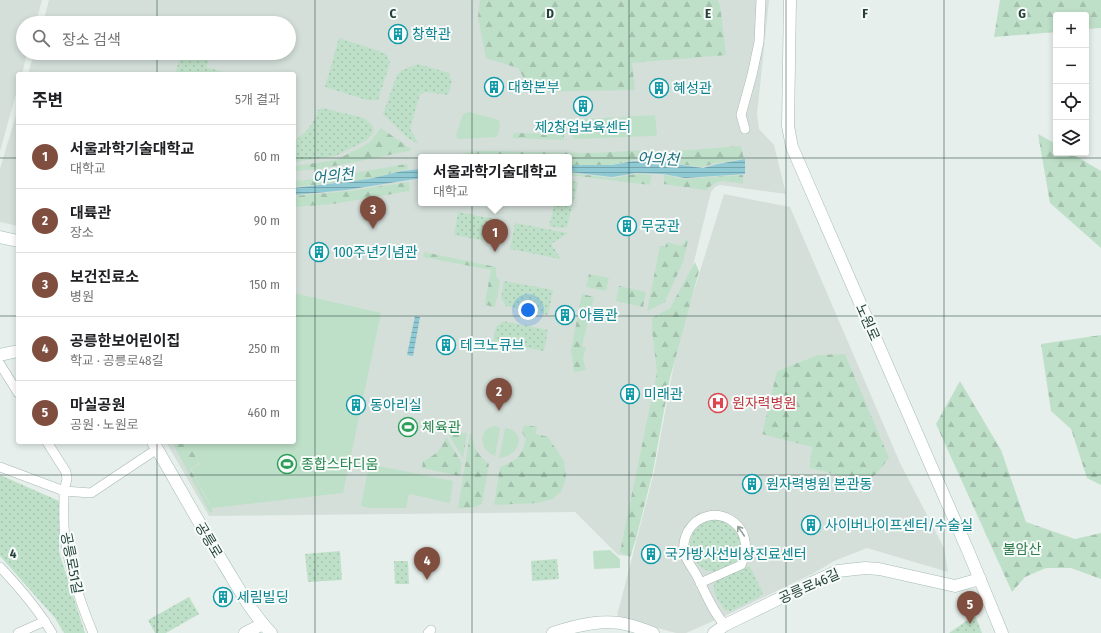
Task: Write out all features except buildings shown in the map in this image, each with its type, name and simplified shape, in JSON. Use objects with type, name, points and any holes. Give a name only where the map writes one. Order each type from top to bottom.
[{"type":"main road","name":"노원로","points":[[790,0],[788,126],[792,147],[980,579],[1002,633]]},
{"type":"main road","points":[[0,237],[16,241]]},
{"type":"main road","points":[[0,355],[16,351]]},
{"type":"main road","name":"공릉로","points":[[155,445],[207,536],[250,606],[271,633]]},
{"type":"main road","name":"공릉로46길","points":[[714,633],[725,625],[807,585],[838,572],[865,568],[879,569],[955,586],[980,579]]},
{"type":"main road","points":[[553,633],[579,626],[611,622],[629,624],[653,633]]},
{"type":"main road","points":[[248,632],[263,624]]},
{"type":"street","points":[[745,129],[742,115],[759,42],[761,0]]},
{"type":"street","points":[[0,364],[16,391]]},
{"type":"street","name":"공릉로51길","points":[[49,444],[66,472],[67,479],[64,491],[65,537],[71,571],[81,605],[93,633]]},
{"type":"street","points":[[0,467],[64,491],[91,492],[155,445]]},
{"type":"street","points":[[700,582],[741,565],[745,556],[747,546],[745,536],[740,527],[732,520],[723,516],[704,517],[697,521],[686,534],[684,551],[686,560],[700,582],[717,616],[725,625]]},
{"type":"street","points":[[0,567],[26,596],[52,633]]},
{"type":"street","points":[[18,633],[45,621]]},
{"type":"shaded area","points":[[0,0],[42,0],[38,16],[16,16],[16,60],[25,60],[22,72],[16,72],[16,94],[0,151]]},
{"type":"shaded area","points":[[49,0],[769,0],[757,115],[759,129],[774,145],[786,194],[720,185],[715,187],[711,192],[682,311],[636,524],[627,556],[618,555],[575,512],[209,516],[167,444],[296,444],[296,72],[29,72],[32,60],[296,60],[296,16],[45,16]]},
{"type":"shaded area","points":[[16,115],[16,226],[0,222],[0,169]]},
{"type":"shaded area","name":"원자력병원","points":[[724,194],[790,207],[900,463],[944,548],[948,572],[867,548],[834,561],[816,572],[686,633],[676,633],[625,619],[617,615],[654,472],[678,342]],"holes":[[[817,355],[865,482],[809,468],[812,447],[777,371]]]},
{"type":"green space","points":[[480,0],[718,0],[720,5],[726,55],[632,63],[635,90],[532,92],[518,68],[486,58],[478,17]]},
{"type":"green space","points":[[1000,0],[1101,0],[1101,28],[1089,29],[1089,12],[1053,12],[1053,32],[994,37]]},
{"type":"green space","points":[[339,38],[387,55],[390,63],[378,100],[367,100],[325,87]]},
{"type":"green space","points":[[180,60],[208,60],[206,67],[224,72],[176,72]]},
{"type":"green space","points":[[418,64],[449,73],[452,82],[448,95],[426,92],[420,94],[410,129],[419,144],[409,139],[383,114],[397,75],[402,70]]},
{"type":"green space","points":[[323,108],[364,118],[373,126],[373,133],[367,140],[335,156],[296,162],[296,140],[309,128],[318,110]]},
{"type":"green space","points":[[469,112],[499,120],[500,126],[497,137],[458,139],[456,136],[463,114]]},
{"type":"green space","points":[[655,115],[657,134],[654,136],[573,139],[572,120]]},
{"type":"green space","points":[[381,128],[411,149],[409,151],[320,169],[296,171],[296,166],[336,160],[369,143]]},
{"type":"green space","points":[[514,133],[564,134],[564,140],[513,138]]},
{"type":"green space","points":[[1038,134],[1053,142],[1053,156],[1076,156],[1101,171],[1101,248],[1050,203]]},
{"type":"green space","points":[[741,146],[744,159],[716,163],[702,167],[663,162],[663,152]]},
{"type":"green space","points":[[648,150],[651,152],[651,162],[634,160],[611,165],[572,165],[572,154],[459,154],[478,151],[593,153]]},
{"type":"green space","points":[[407,164],[408,169],[369,179],[296,187],[296,181],[325,178]]},
{"type":"green space","points":[[572,173],[613,178],[637,174],[651,175],[650,185],[572,175]]},
{"type":"green space","points":[[664,175],[684,179],[743,175],[743,184],[723,181],[715,183],[705,190],[664,184]]},
{"type":"green space","points":[[572,181],[578,182],[567,227],[563,228],[549,226],[554,206],[572,206]]},
{"type":"green space","points":[[409,182],[410,191],[333,204],[296,207],[296,196],[349,191]]},
{"type":"green space","points":[[458,212],[500,220],[496,243],[454,235]]},
{"type":"green space","points":[[515,223],[568,233],[551,244],[561,259],[510,249]]},
{"type":"green space","points":[[686,240],[688,240],[683,262],[665,302],[647,311],[660,246],[665,247],[667,242],[681,246]]},
{"type":"green space","points":[[424,252],[496,267],[496,276],[500,282],[495,307],[485,305],[491,270],[423,257]]},
{"type":"green space","points":[[695,262],[699,271],[670,378],[653,471],[630,557],[620,552],[657,372],[652,318],[670,308]]},
{"type":"green space","points":[[589,274],[609,278],[606,291],[586,287]]},
{"type":"green space","points":[[504,281],[553,290],[548,315],[506,306],[501,298]]},
{"type":"green space","points":[[619,286],[646,292],[643,307],[616,301]]},
{"type":"green space","points":[[296,293],[381,313],[343,493],[212,508],[191,469],[200,464],[190,444],[296,444]]},
{"type":"green space","points":[[582,294],[594,297],[582,346],[586,347],[583,358],[586,370],[574,372],[571,350]]},
{"type":"green space","points":[[503,321],[548,330],[544,351],[493,341],[496,327]]},
{"type":"green space","points":[[1101,335],[1101,485],[1087,478],[1071,429],[1051,411],[1041,344]]},
{"type":"green space","points":[[845,354],[889,458],[876,474],[865,482],[809,468],[812,447],[762,434],[777,371],[817,355]]},
{"type":"green space","name":"불암산","points":[[960,381],[1001,450],[1026,522],[1075,539],[1101,533],[1101,579],[1071,568],[1046,568],[1025,577],[1012,592],[936,424]]},
{"type":"green space","points":[[524,425],[537,427],[536,434],[548,437],[564,461],[566,478],[561,492],[552,499],[538,503],[494,505],[500,467],[518,458],[526,439],[522,432]]},
{"type":"green space","points":[[495,426],[500,428],[495,456],[486,450],[482,440],[485,431]]},
{"type":"green space","points":[[507,428],[517,435],[519,440],[518,445],[511,454],[506,457],[499,458],[505,429]]},
{"type":"green space","points":[[447,432],[467,433],[463,458]]},
{"type":"green space","points":[[470,434],[477,451],[489,464],[482,504],[470,508],[458,508]]},
{"type":"green space","points":[[446,437],[462,463],[460,476],[422,468],[423,461],[438,452]]},
{"type":"green space","points":[[173,444],[191,444],[199,463],[190,469],[213,511],[210,513]]},
{"type":"green space","points":[[369,464],[453,481],[450,503],[409,494],[406,508],[370,508],[361,506]]},
{"type":"green space","points":[[0,475],[59,501],[59,552],[85,633],[64,633],[55,618],[0,556]]},
{"type":"green space","points":[[717,519],[725,521],[743,536],[741,553],[736,562],[728,568],[713,571],[703,568],[695,561],[691,552],[690,541],[694,531],[703,523]]},
{"type":"green space","points":[[610,550],[620,559],[620,568],[594,569],[593,551]]},
{"type":"green space","points":[[340,551],[342,580],[308,582],[305,554]]},
{"type":"green space","points":[[557,559],[559,579],[532,581],[531,561]]},
{"type":"green space","points":[[394,561],[408,561],[409,584],[395,584]]},
{"type":"green space","points":[[747,566],[750,567],[763,593],[759,597],[731,611],[725,610],[714,592],[714,585],[716,581]]},
{"type":"green space","points":[[189,597],[199,614],[166,633],[155,633],[148,620]]},
{"type":"green space","points":[[975,615],[982,633],[949,633]]},
{"type":"water","points":[[745,159],[745,174],[685,178],[663,174],[636,173],[612,177],[572,172],[572,165],[612,165],[634,161],[668,163],[703,168]]},
{"type":"water","points":[[418,169],[418,178],[346,190],[296,195],[296,188],[369,179],[402,171]]},
{"type":"water","points":[[415,316],[420,317],[413,356],[407,355]]},
{"type":"place","name":"창학관","points":[[398,34]]},
{"type":"place","name":"대학본부","points":[[494,87]]},
{"type":"place","name":"혜성관","points":[[659,88]]},
{"type":"place","name":"제2창업보육센터","points":[[583,106]]},
{"type":"place","name":"무궁관","points":[[627,226]]},
{"type":"place","name":"보건진료소","points":[[373,229]]},
{"type":"place","name":"100주년기념관","points":[[319,252]]},
{"type":"place","name":"서울과학기술대학교","points":[[495,252]]},
{"type":"place","name":"아름관","points":[[565,315]]},
{"type":"place","name":"테크노큐브","points":[[446,345]]},
{"type":"place","name":"미래관","points":[[630,394]]},
{"type":"place","name":"원자력병원","points":[[718,403]]},
{"type":"place","name":"동아리실","points":[[356,405]]},
{"type":"place","name":"대륙관","points":[[499,411]]},
{"type":"place","name":"체육관","points":[[408,427]]},
{"type":"place","name":"종합스타디움","points":[[287,464]]},
{"type":"place","name":"원자력병원 본관동","points":[[752,484]]},
{"type":"place","name":"사이버나이프센터/수술실","points":[[811,525]]},
{"type":"place","name":"국가방사선비상진료센터","points":[[651,554]]},
{"type":"place","name":"공릉한보어린이집","points":[[427,580]]},
{"type":"place","name":"세림빌딩","points":[[223,597]]},
{"type":"place","name":"마실공원","points":[[970,624]]},
{"type":"water label","name":"어의천","points":[[658,159]]},
{"type":"water label","name":"어의천","points":[[333,176]]}]
